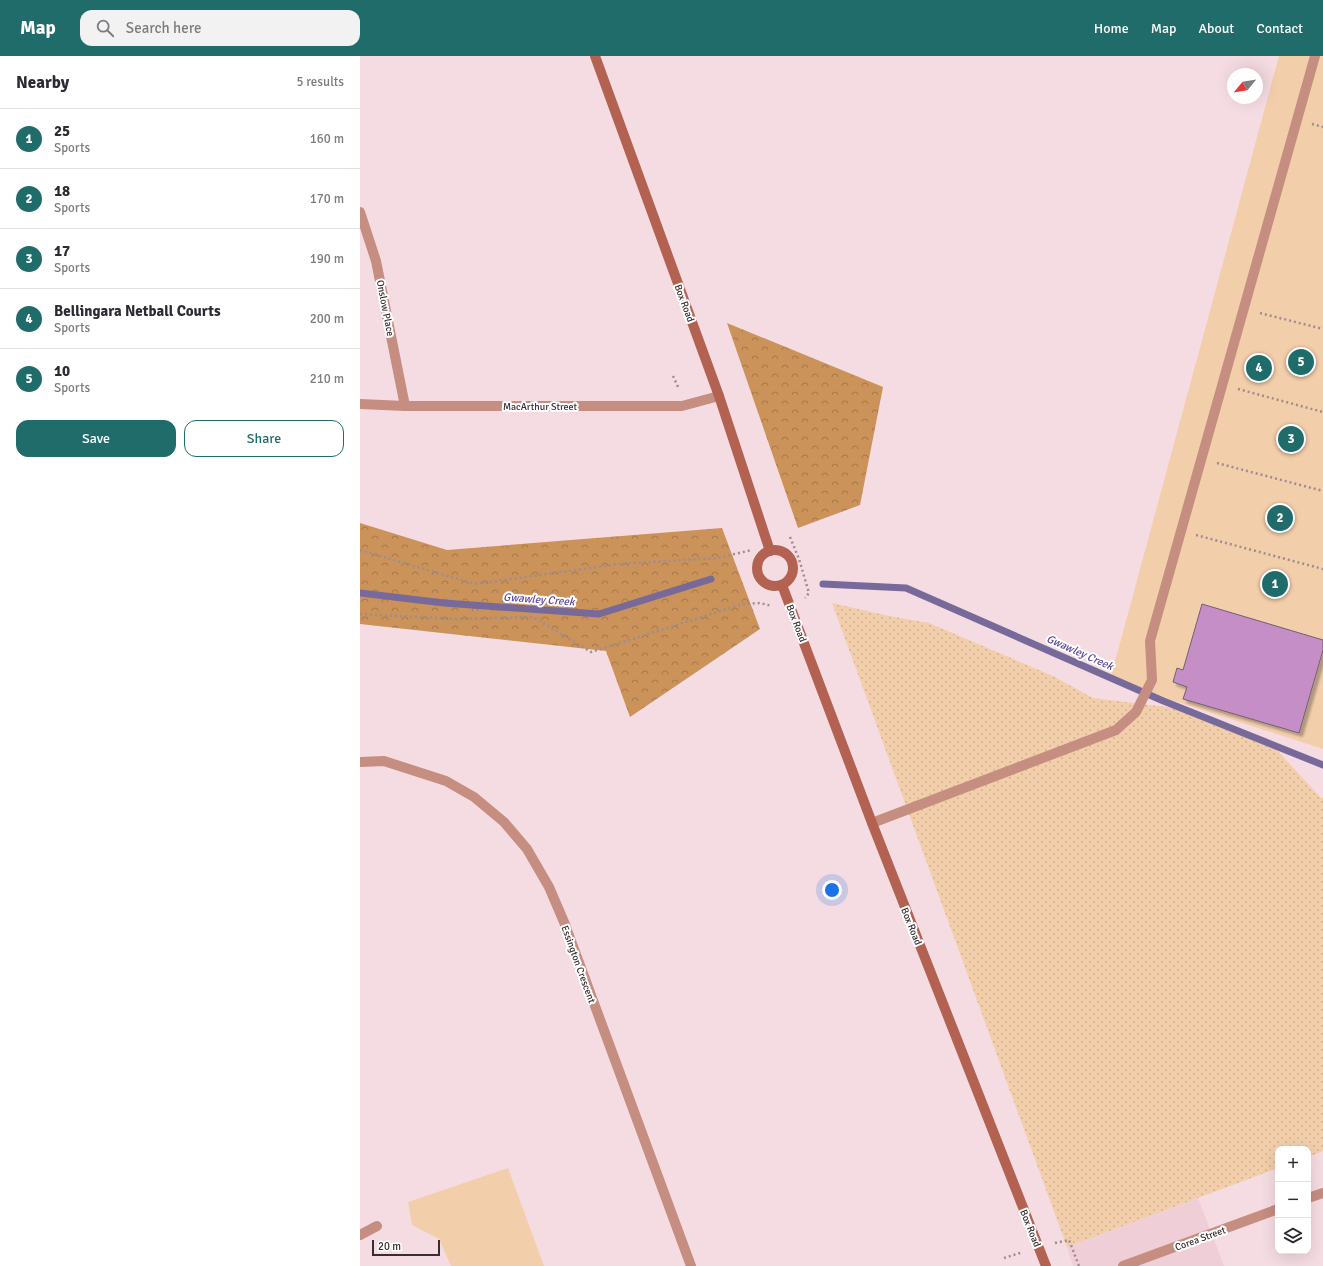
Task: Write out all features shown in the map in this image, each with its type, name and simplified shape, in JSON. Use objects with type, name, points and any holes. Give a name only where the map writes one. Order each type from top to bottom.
[{"type":"street","name":"Box Road","points":[[595,56],[719,396],[769,549]]},
{"type":"street","points":[[872,823],[1116,730],[1136,712],[1152,680],[1150,641],[1315,56]]},
{"type":"street","name":"Onslow Place","points":[[360,212],[376,261],[405,406]]},
{"type":"street","name":"MacArthur Street","points":[[360,404],[405,406],[682,406],[719,396]]},
{"type":"street","points":[[769,549],[783,552],[792,562],[792,576],[782,585],[768,585],[762,580],[759,574],[758,567],[760,561],[769,549]]},
{"type":"street","name":"Box Road","points":[[782,585],[872,823],[1046,1266]]},
{"type":"street","name":"Essington Crescent","points":[[360,762],[384,761],[446,781],[474,797],[504,822],[527,849],[548,887],[564,922],[691,1266]]},
{"type":"street","points":[[1311,1197],[1323,1193]]},
{"type":"street","name":"Corea Street","points":[[1123,1266],[1275,1210]]},
{"type":"street","points":[[360,1235],[377,1226]]},
{"type":"path","points":[[1243,308],[1323,329]]},
{"type":"path","points":[[1222,385],[1323,412]]},
{"type":"path","points":[[1201,459],[1323,491]]},
{"type":"path","points":[[1180,531],[1323,569]]},
{"type":"path","points":[[790,537],[799,559],[809,593],[793,613]]},
{"type":"path","points":[[360,550],[475,584],[618,564],[717,558],[769,549]]},
{"type":"path","points":[[360,614],[459,618],[532,617],[591,652],[743,604],[760,603]]},
{"type":"path","points":[[1069,1240],[1079,1266]]},
{"type":"shaded area","points":[[1279,56],[1323,56],[1323,749],[1110,680]]},
{"type":"shaded area","points":[[832,603],[889,616],[929,623],[1053,676],[1093,698],[1183,709],[1266,738],[1320,797],[1323,798],[1323,1151],[1311,1156],[1311,1146],[1275,1146],[1275,1169],[1067,1247]]},
{"type":"shaded area","points":[[508,1168],[544,1266],[451,1266],[439,1239],[412,1225],[408,1202]]},
{"type":"shaded area","points":[[1198,1198],[1224,1266],[1073,1266],[1067,1247]]},
{"type":"green space","points":[[727,323],[883,387],[860,505],[798,528]]},
{"type":"green space","points":[[360,523],[447,550],[722,528],[760,629],[630,717],[606,651],[360,624]]},
{"type":"building","points":[[1202,604],[1323,640],[1323,650],[1299,733],[1183,699],[1187,687],[1173,682],[1177,668],[1183,670]]},
{"type":"waterway","name":"Gwawley Creek","points":[[360,593],[444,603],[599,614],[711,579]]},
{"type":"waterway","name":"Gwawley Creek","points":[[823,584],[906,588],[1161,700],[1323,765]]},
{"type":"place","name":"10","points":[[1301,362]]},
{"type":"place","name":"Bellingara Netball Courts","points":[[1259,368]]},
{"type":"place","name":"17","points":[[1291,439]]},
{"type":"place","name":"18","points":[[1280,518]]},
{"type":"place","name":"25","points":[[1275,584]]}]
